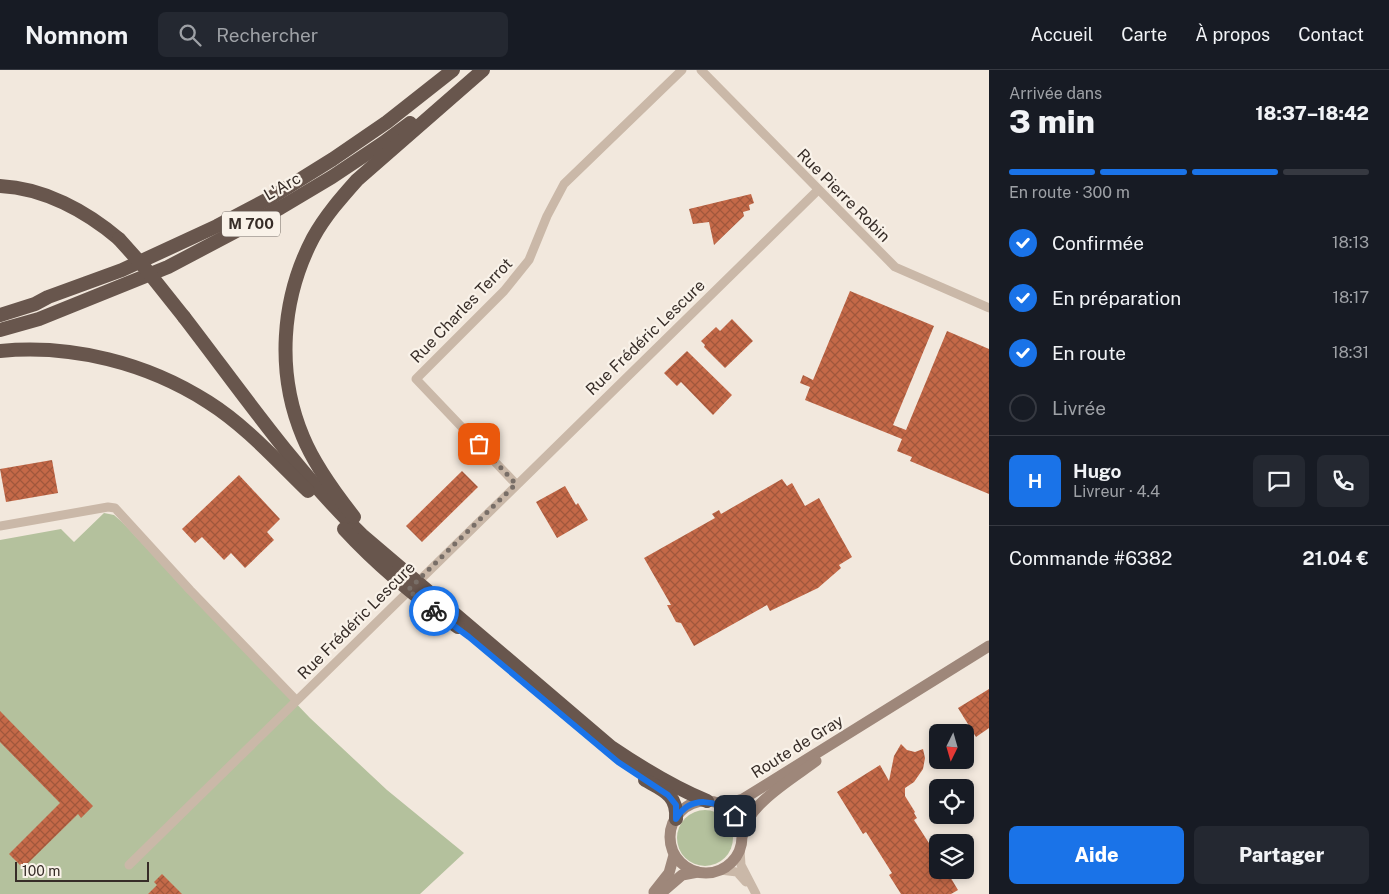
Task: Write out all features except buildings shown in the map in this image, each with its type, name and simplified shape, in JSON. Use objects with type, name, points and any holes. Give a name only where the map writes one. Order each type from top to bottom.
[{"type":"highway","name":"L'Arc","points":[[38,303],[54,295],[156,256],[272,197],[387,122],[453,70]]},
{"type":"highway","name":"L'Arc","points":[[0,330],[39,319],[168,268],[280,208],[332,177],[383,143],[477,70]]},
{"type":"highway","points":[[378,557],[334,492],[317,464],[301,431],[290,394],[286,366],[285,338],[289,304],[305,254],[325,219],[340,199],[357,180],[483,70]]},
{"type":"highway","points":[[0,186],[15,187],[56,200],[79,210],[102,225],[135,267],[181,319],[304,474],[378,557],[469,637],[618,762],[668,795],[676,805],[676,819]]},
{"type":"highway","points":[[0,194],[28,199],[56,208],[116,242]]},
{"type":"highway","points":[[0,307],[23,300],[38,303]]},
{"type":"highway","name":"M 700","points":[[0,315],[38,303]]},
{"type":"highway","points":[[181,319],[284,459],[314,496],[364,551],[378,557]]},
{"type":"highway","points":[[0,351],[35,349],[92,356],[144,371],[168,381],[208,402],[242,428],[314,496]]},
{"type":"highway","points":[[412,586],[456,620],[468,626],[611,747],[637,765],[675,786],[712,802]]},
{"type":"main road","name":"Route de Gray","points":[[712,802],[729,803],[743,799],[989,646]]},
{"type":"main road","name":"Route de Gray","points":[[741,844],[745,822],[755,808],[866,724]]},
{"type":"main road","points":[[660,894],[682,875],[698,872],[715,872],[726,868],[734,860],[741,844],[740,826],[735,816],[727,808],[712,802],[696,803],[687,807],[676,819],[670,834],[674,855],[682,864],[698,872]]},
{"type":"main road","points":[[653,894],[669,872],[674,855]]},
{"type":"street","name":"Rue Charles Terrot","points":[[516,484],[416,378],[504,291],[529,260],[547,216],[564,184],[682,70]]},
{"type":"street","name":"Rue Pierre Robin","points":[[701,70],[895,267],[989,308]]},
{"type":"street","name":"Rue Frédéric Lescure","points":[[128,865],[818,190]]},
{"type":"street","points":[[0,526],[108,507],[115,508],[190,590],[296,700]]},
{"type":"street","points":[[741,844],[741,865],[755,893]]},
{"type":"street","points":[[720,870],[736,872],[755,893]]},
{"type":"green space","points":[[104,513],[114,515],[122,522],[310,718],[387,790],[464,853],[420,894],[0,894],[0,540],[61,529],[74,542]]},
{"type":"green space","points":[[705,810],[716,812],[725,818],[731,827],[733,838],[731,849],[725,858],[716,864],[705,866],[694,864],[685,858],[679,849],[677,838],[679,827],[685,818],[694,812]]},
{"type":"way so far","points":[[434,611],[408,590],[516,484],[479,444]]},
{"type":"route","points":[[434,611],[469,637],[618,762],[668,795],[676,805],[676,819],[678,814],[687,807],[696,803],[707,802],[718,803],[735,816]]}]
